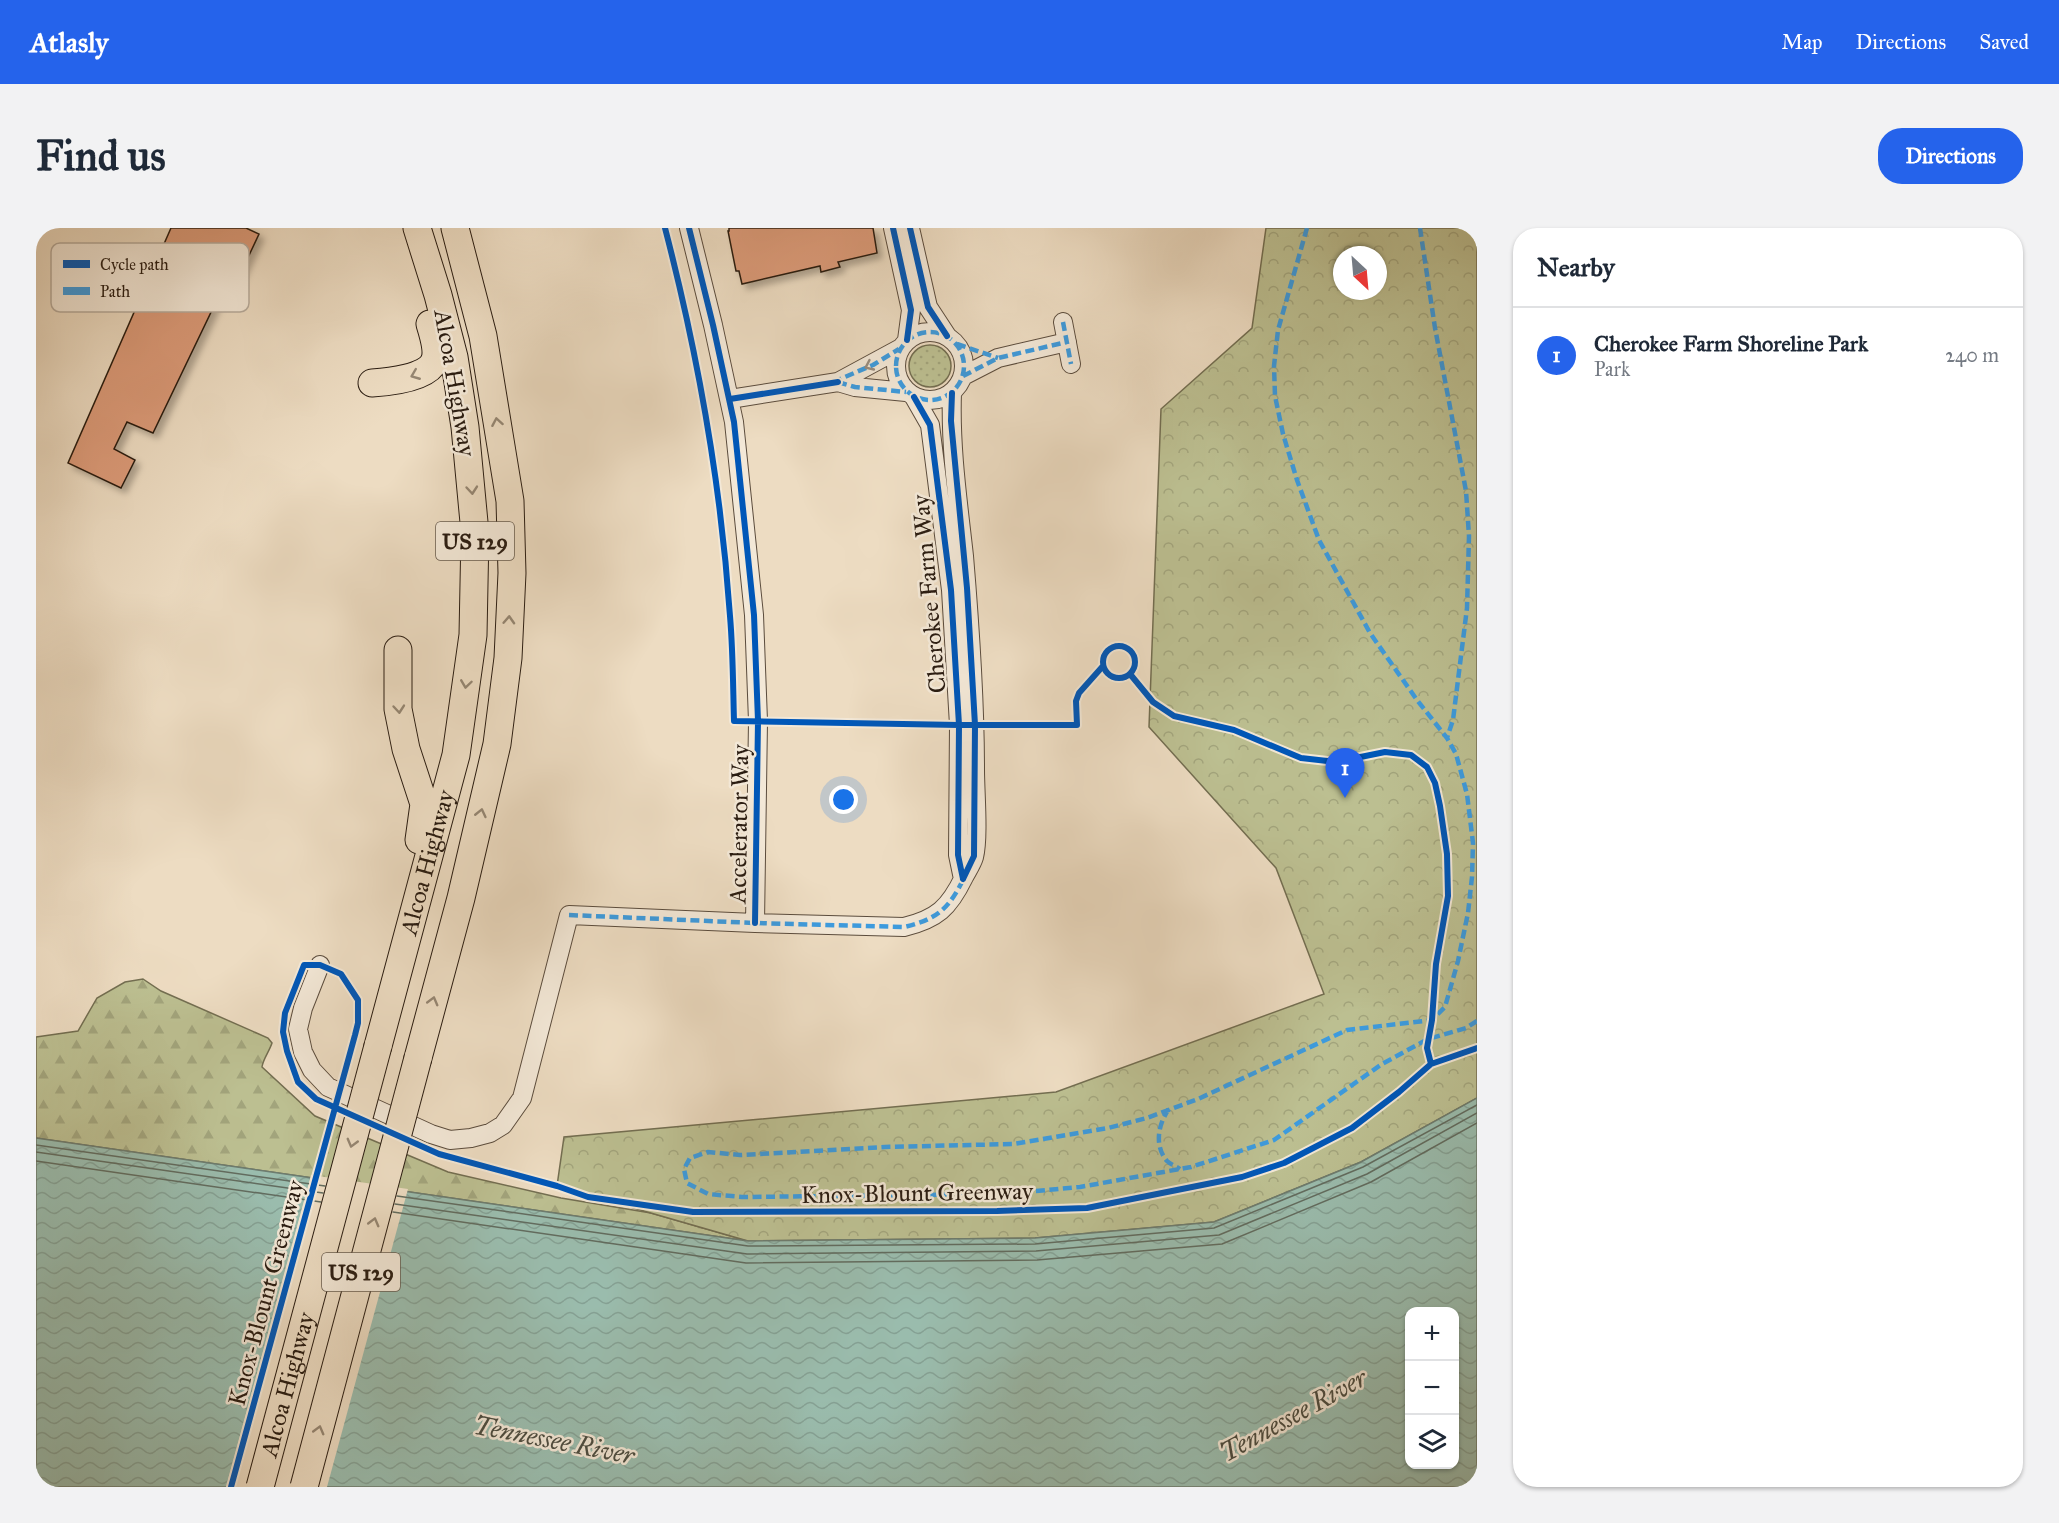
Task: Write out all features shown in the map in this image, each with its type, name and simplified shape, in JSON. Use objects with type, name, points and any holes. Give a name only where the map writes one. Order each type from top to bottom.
[{"type":"highway","points":[[372,383],[402,380],[429,369],[435,361],[436,350],[432,329],[401,228]]},
{"type":"highway","name":"Alcoa Highway","points":[[260,1487],[456,755],[473,635],[475,533],[465,427],[454,357],[417,228]]},
{"type":"highway","name":"Alcoa Highway","points":[[304,1487],[459,905],[497,744],[508,658],[512,573],[510,501],[483,336],[455,228]]},
{"type":"highway","points":[[391,998],[386,973],[418,849],[424,804],[406,749],[398,709],[398,650]]},
{"type":"street","name":"Accelerator Way","points":[[689,228],[730,399],[743,508],[754,627],[758,721],[755,923]]},
{"type":"street","points":[[893,228],[911,310],[903,344],[895,360],[896,372],[899,382],[910,394]]},
{"type":"street","points":[[838,382],[933,400],[952,393],[963,376],[962,354],[928,307],[910,228]]},
{"type":"street","points":[[1063,322],[1071,364]]},
{"type":"street","points":[[730,399],[838,382],[916,334],[926,331],[937,332],[998,358]]},
{"type":"street","points":[[963,376],[998,358],[1067,342]]},
{"type":"street","name":"Cherokee Farm Way","points":[[320,965],[303,1008],[298,1029],[303,1052],[312,1070],[328,1088],[431,1134],[450,1140],[490,1133],[503,1125],[522,1098],[569,915],[904,927],[938,914],[953,900],[974,856],[975,725],[967,588],[951,421],[952,393]]},
{"type":"street","name":"Cherokee Farm Way","points":[[910,394],[930,425],[951,590],[959,725],[958,855],[963,879]]},
{"type":"green space","points":[[1266,228],[1477,228],[1477,1098],[1361,1162],[1214,1222],[1035,1238],[748,1241],[557,1186],[564,1137],[1056,1092],[1324,994],[1276,868],[1149,727],[1161,409],[1252,328]]},
{"type":"green space","points":[[930,345],[945,351],[951,366],[945,381],[930,387],[915,381],[909,366],[915,351]]},
{"type":"green space","points":[[143,979],[161,991],[268,1038],[272,1043],[262,1067],[315,1116],[448,1172],[561,1198],[651,1213],[748,1241],[36,1138],[36,1037],[78,1031],[97,998],[125,982]]},
{"type":"water","name":"Tennessee River","points":[[1477,1098],[1477,1487],[36,1487],[36,1138],[748,1241],[1035,1238],[1214,1222],[1361,1162]]},
{"type":"pier","points":[[311,1175],[408,1189],[327,1487],[226,1487]]},
{"type":"building","points":[[171,228],[246,228],[259,234],[249,255],[249,243],[164,243]]},
{"type":"building","points":[[729,228],[873,228],[877,253],[838,262],[840,267],[821,272],[820,266],[742,284],[739,271],[736,271]]},
{"type":"building","points":[[134,312],[211,312],[153,433],[127,422],[114,449],[135,460],[121,488],[68,463]]},
{"type":"marked path","points":[[1307,228],[1278,330],[1274,366],[1275,396],[1283,434],[1297,480],[1319,540],[1370,633],[1447,738],[1456,754],[1467,794],[1473,843],[1472,877],[1468,913],[1445,1007],[1432,1020],[1347,1030],[1198,1099],[1147,1118],[1108,1128],[1013,1144],[885,1147],[740,1155],[708,1152],[690,1158],[684,1169],[687,1183],[708,1194],[742,1197],[930,1195],[1080,1187],[1191,1167],[1274,1140],[1382,1064],[1428,1039],[1466,1028],[1477,1021]]},
{"type":"marked path","points":[[1420,228],[1435,328],[1466,491],[1469,536],[1467,608],[1453,720],[1447,738]]},
{"type":"marked path","points":[[1063,322],[1071,364]]},
{"type":"marked path","points":[[923,332],[937,332],[949,337],[959,347],[964,366],[959,385],[949,395],[937,400],[923,400],[911,395],[901,385],[896,373],[896,359],[901,347],[911,337],[923,332]]},
{"type":"marked path","points":[[963,376],[998,358],[1067,342]]},
{"type":"marked path","points":[[957,344],[998,358]]},
{"type":"marked path","points":[[833,382],[873,365],[899,349]]},
{"type":"marked path","points":[[838,382],[855,387],[906,392]]},
{"type":"marked path","points":[[569,915],[904,927],[935,916],[948,904],[965,876]]},
{"type":"marked path","points":[[1169,1109],[1160,1128],[1160,1149],[1167,1161],[1180,1169]]},
{"type":"cycle path","points":[[665,228],[698,372],[721,518],[730,616],[734,721],[1077,725],[1076,701],[1079,693],[1103,666]]},
{"type":"cycle path","points":[[689,228],[734,422],[754,615],[758,721],[755,923]]},
{"type":"cycle path","points":[[893,228],[911,310],[907,340]]},
{"type":"cycle path","points":[[910,228],[928,307],[947,336]]},
{"type":"cycle path","points":[[730,399],[838,382]]},
{"type":"cycle path","points":[[952,393],[951,421],[967,588],[975,725],[974,856],[963,879]]},
{"type":"cycle path","points":[[914,397],[930,425],[951,590],[959,725],[958,855],[963,879]]},
{"type":"cycle path","points":[[1119,646],[1131,650],[1135,662],[1131,674],[1119,678],[1107,674],[1103,662],[1107,650],[1119,646]]},
{"type":"cycle path","points":[[1130,674],[1153,702],[1174,716],[1234,730],[1301,758],[1336,762],[1385,752],[1411,755],[1427,767],[1435,783],[1440,806],[1447,854],[1448,896],[1436,964],[1432,1020],[1427,1048],[1431,1064]]},
{"type":"cycle path","name":"Knox-Blount Greenway","points":[[231,1487],[355,1035],[358,1023],[358,1000],[341,974],[320,965],[304,965],[285,1013],[283,1032],[298,1082],[316,1099],[439,1154],[557,1186],[588,1197],[693,1212],[997,1211],[1087,1208],[1242,1177],[1284,1163],[1352,1128],[1431,1064],[1477,1048]]},
{"type":"place","name":"Cherokee Farm Shoreline Park","points":[[1345,798]]}]
